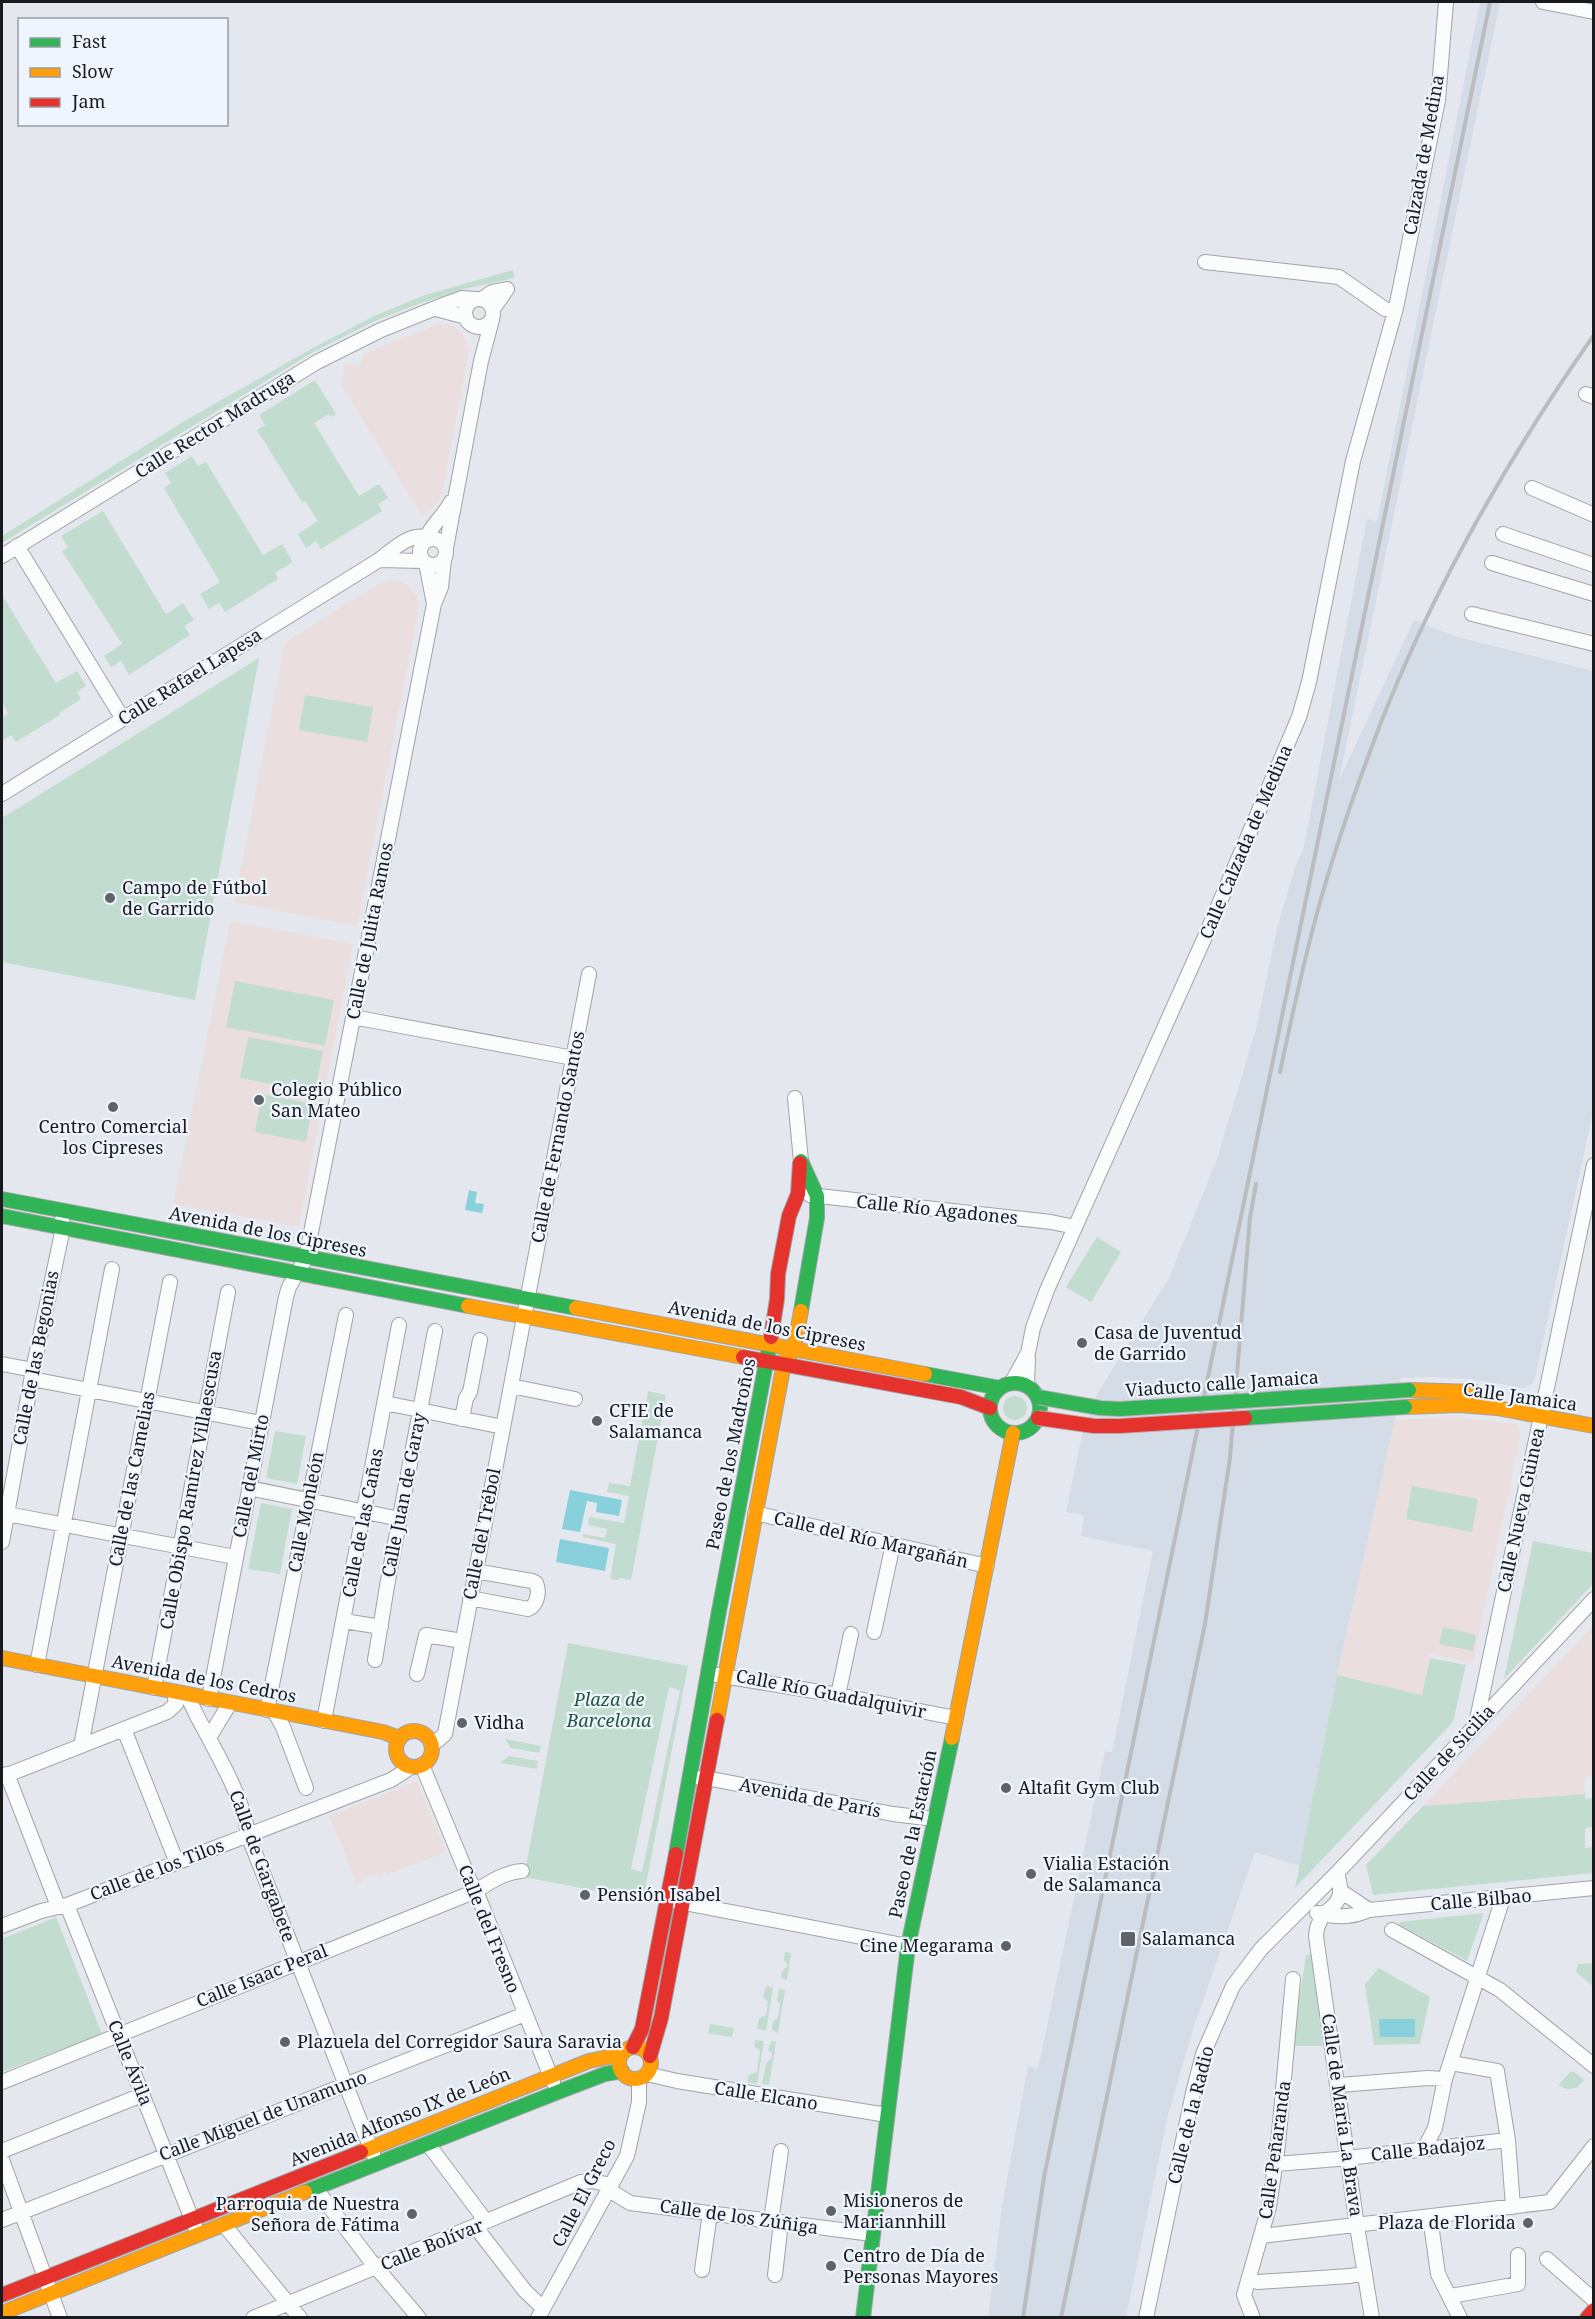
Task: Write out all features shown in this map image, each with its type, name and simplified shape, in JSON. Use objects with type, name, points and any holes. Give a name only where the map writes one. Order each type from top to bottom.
[{"type":"main road","name":"Paseo de los Madroños","points":[[707,1683],[767,1360],[777,1299],[778,1274],[787,1228],[798,1194],[801,1161]]},
{"type":"main road","name":"Paseo de los Madroños","points":[[725,1675],[784,1363],[794,1349],[817,1218],[817,1196],[801,1161]]},
{"type":"main road","name":"Avenida de los Cipreses","points":[[2,1199],[794,1349],[1006,1385]]},
{"type":"main road","name":"Avenida de los Cipreses","points":[[2,1216],[524,1317],[961,1397],[990,1408]]},
{"type":"main road","points":[[1006,1385],[1027,1385],[1038,1397],[1040,1404],[1038,1418],[1028,1430],[1013,1433],[1004,1431],[996,1425],[990,1408],[991,1400],[1006,1385]]},
{"type":"main road","name":"Calle Jamaica","points":[[1409,1390],[1490,1393]]},
{"type":"main road","name":"Viaducto calle Jamaica","points":[[1038,1397],[1100,1408],[1120,1409],[1409,1390]]},
{"type":"main road","name":"Calle Jamaica","points":[[1529,1399],[1593,1426]]},
{"type":"main road","name":"Calle Jamaica","points":[[1405,1407],[1459,1405],[1497,1408],[1551,1407],[1593,1413]]},
{"type":"main road","name":"Viaducto calle Jamaica","points":[[1038,1418],[1094,1426],[1120,1426],[1405,1407]]},
{"type":"main road","name":"Paseo de la Estación","points":[[863,2318],[908,1946],[1013,1433]]},
{"type":"main road","name":"Avenida de los Cedros","points":[[2,1658],[383,1732],[399,1738]]},
{"type":"main road","points":[[707,1683],[642,2029],[620,2059],[622,2071],[629,2078],[643,2076],[651,2066],[650,2056],[661,2018],[725,1675]]},
{"type":"main road","points":[[416,1731],[427,1736],[431,1744],[430,1756],[416,1766],[400,1761],[397,1756],[397,1744],[399,1738],[404,1734],[416,1731]]},
{"type":"main road","points":[[627,2051],[644,2050],[650,2056]]},
{"type":"main road","name":"Avenida Alfonso IX de León","points":[[2,2295],[589,2061],[627,2051]]},
{"type":"main road","name":"Avenida Alfonso IX de León","points":[[2,2313],[558,2092],[605,2074],[622,2071]]},
{"type":"main road","points":[[1587,2318],[1593,2310]]},
{"type":"street","name":"Calzada de Medina","points":[[1396,310],[1438,100],[1446,2]]},
{"type":"street","points":[[1543,2],[1593,12]]},
{"type":"street","points":[[1205,262],[1339,277],[1385,309],[1396,310]]},
{"type":"street","name":"Calle Rector Madruga","points":[[2,556],[317,362],[381,330],[462,298],[479,299],[492,292],[507,289],[493,315]]},
{"type":"street","points":[[479,299],[490,303],[493,315],[485,326],[479,327],[469,322],[466,317],[468,304],[479,299]]},
{"type":"street","points":[[436,309],[466,317]]},
{"type":"street","name":"Calle Calzada de Medina","points":[[1027,1385],[1028,1353],[1036,1320],[1299,717],[1309,682],[1353,461],[1396,310]]},
{"type":"street","name":"Calle de Julita Ramos","points":[[306,1258],[434,604],[441,587],[455,495],[484,346],[493,315]]},
{"type":"street","name":"Calle de Julita Ramos","points":[[479,327],[484,346]]},
{"type":"street","points":[[1532,488],[1593,515]]},
{"type":"street","name":"Calle de Julita Ramos","points":[[427,539],[429,529],[445,514],[455,495]]},
{"type":"street","points":[[1503,534],[1593,565]]},
{"type":"street","name":"Calle Rafael Lapesa","points":[[2,794],[379,560],[405,541],[419,535],[427,539]]},
{"type":"street","points":[[379,560],[424,562],[432,565],[445,554],[443,542],[427,539],[421,547],[420,554],[424,562]]},
{"type":"street","points":[[17,546],[123,718]]},
{"type":"street","name":"Calle de Julita Ramos","points":[[424,562],[434,604]]},
{"type":"street","points":[[1492,563],[1593,594]]},
{"type":"street","points":[[1472,614],[1593,644]]},
{"type":"street","name":"Calle de Fernando Santos","points":[[527,1299],[590,974]]},
{"type":"street","points":[[353,1017],[573,1058]]},
{"type":"street","name":"Paseo de los Madroños","points":[[795,1098],[801,1161]]},
{"type":"street","name":"Calle Nueva Guinea","points":[[1475,1725],[1484,1678],[1551,1407],[1593,1165]]},
{"type":"street","name":"Calle Río Agadones","points":[[798,1194],[1051,1222],[1076,1227]]},
{"type":"street","name":"Calle de las Begonias","points":[[2,1542],[5,1508],[63,1228],[61,1211]]},
{"type":"street","name":"Calle del Mirto","points":[[209,1699],[286,1297],[306,1258]]},
{"type":"street","points":[[37,1665],[112,1269]]},
{"type":"street","name":"Calle de las Camelias","points":[[81,1746],[170,1282]]},
{"type":"street","name":"Calle Obispo Ramírez Villaescusa","points":[[154,1688],[228,1292]]},
{"type":"street","points":[[524,1317],[527,1299]]},
{"type":"street","name":"Calle Monleón","points":[[270,1710],[346,1315]]},
{"type":"street","name":"Calle del Trébol","points":[[431,1744],[437,1742],[445,1734],[524,1317]]},
{"type":"street","name":"Calle de las Cañas","points":[[324,1721],[399,1325]]},
{"type":"street","name":"Calle Juan de Garay","points":[[375,1660],[435,1331]]},
{"type":"street","points":[[462,1419],[466,1398],[470,1392],[480,1340]]},
{"type":"street","name":"Calle Calzada de Medina","points":[[1006,1385],[1028,1353]]},
{"type":"street","points":[[2,1364],[89,1390],[261,1423]]},
{"type":"street","points":[[511,1386],[575,1399]]},
{"type":"street","points":[[385,1403],[503,1427]]},
{"type":"street","points":[[249,1488],[400,1519]]},
{"type":"street","points":[[5,1508],[64,1525],[235,1557]]},
{"type":"street","name":"Calle del Río Margañán","points":[[755,1513],[987,1566]]},
{"type":"street","points":[[874,1632],[893,1544]]},
{"type":"street","points":[[470,1599],[528,1609],[535,1604],[538,1593],[536,1583],[532,1581],[475,1571]]},
{"type":"street","name":"Calle de Sicilia","points":[[1305,1906],[1593,1599]]},
{"type":"street","points":[[344,1621],[381,1627]]},
{"type":"street","points":[[838,1695],[851,1634]]},
{"type":"street","points":[[417,1674],[426,1635],[462,1641]]},
{"type":"street","name":"Calle Río Guadalquivir","points":[[707,1683],[715,1676],[725,1675],[956,1718]]},
{"type":"street","points":[[1484,1678],[1491,1688],[1503,1695]]},
{"type":"street","points":[[4,1776],[172,1709],[180,1693]]},
{"type":"street","name":"Calle de Gargabete","points":[[180,1693],[192,1703],[204,1730],[210,1736],[244,1817],[248,1835],[377,2164]]},
{"type":"street","points":[[210,1736],[230,1703]]},
{"type":"street","points":[[270,1710],[288,1742],[306,1788]]},
{"type":"street","points":[[288,1742],[302,1716]]},
{"type":"street","points":[[124,1729],[177,1863]]},
{"type":"street","points":[[431,1744],[449,1741]]},
{"type":"street","name":"Calle de los Tilos","points":[[2,1926],[63,1906],[177,1863],[391,1780],[416,1766]]},
{"type":"street","name":"Calle del Fresno","points":[[416,1766],[476,1891],[558,2092]]},
{"type":"street","name":"Calle Ávila","points":[[4,1776],[118,2034],[192,2220]]},
{"type":"street","points":[[688,1786],[697,1779],[706,1778]]},
{"type":"street","name":"Avenida de París","points":[[706,1778],[893,1814],[934,1819]]},
{"type":"street","name":"Calle Isaac Peral","points":[[2,2082],[297,1961],[476,1891],[494,1880],[522,1871]]},
{"type":"street","points":[[1337,1873],[1342,1892],[1369,1910]]},
{"type":"street","name":"Calle Bilbao","points":[[1323,1914],[1334,1917],[1359,1915],[1369,1910],[1593,1888]]},
{"type":"street","points":[[1305,1906],[1323,1914],[1332,1909],[1342,1892]]},
{"type":"street","points":[[669,1895],[675,1902],[682,1904],[908,1946]]},
{"type":"street","points":[[1424,2149],[1435,2128],[1445,2079],[1503,1898]]},
{"type":"street","name":"Calle de la Radio","points":[[1146,2318],[1185,2123],[1203,2054],[1224,2004],[1240,1976],[1261,1949],[1305,1906]]},
{"type":"street","name":"Calle de María La Brava","points":[[1323,1914],[1316,1936],[1372,2318]]},
{"type":"street","points":[[1392,1930],[1504,1993],[1593,2066]]},
{"type":"street","name":"Calle Peñaranda","points":[[1253,2318],[1244,2295],[1262,2236],[1276,2164],[1293,1979]]},
{"type":"street","name":"Calle Miguel de Unamuno","points":[[2,2220],[525,2014]]},
{"type":"street","points":[[1451,2063],[1497,2071],[1508,2140],[1513,2207]]},
{"type":"street","name":"Calle Elcano","points":[[643,2076],[887,2115]]},
{"type":"street","name":"Calle El Greco","points":[[540,2313],[627,2156],[643,2076]]},
{"type":"street","points":[[1338,2085],[1428,2078],[1445,2079]]},
{"type":"street","points":[[2,2151],[142,2095]]},
{"type":"street","name":"Calle Badajoz","points":[[1276,2164],[1508,2140]]},
{"type":"street","points":[[428,2144],[482,2216],[479,2226],[481,2234],[540,2313]]},
{"type":"street","points":[[1262,2236],[1550,2202],[1593,2146]]},
{"type":"street","points":[[775,2275],[781,2151]]},
{"type":"street","points":[[2,2160],[60,2318]]},
{"type":"street","name":"Calle Bolívar","points":[[253,2318],[581,2182],[592,2181],[610,2188]]},
{"type":"street","points":[[316,2188],[357,2243],[419,2318]]},
{"type":"street","name":"Calle de los Zúñiga","points":[[610,2188],[630,2203],[872,2234]]},
{"type":"street","points":[[702,2270],[710,2213]]},
{"type":"street","points":[[1430,2217],[1438,2274],[1460,2318]]},
{"type":"street","points":[[192,2220],[198,2235]]},
{"type":"street","points":[[225,2226],[300,2318]]},
{"type":"street","points":[[1451,2296],[1518,2284],[1518,2255]]},
{"type":"street","points":[[1547,2259],[1593,2300]]},
{"type":"street","points":[[1248,2280],[1258,2282],[1365,2273]]},
{"type":"shaded area","points":[[1480,2],[1500,2],[1339,780],[1414,620],[1454,636],[1593,671],[1593,1112],[1534,1382],[1524,1388],[1470,1379],[1401,1378],[1395,1420],[1337,1675],[1300,1866],[1255,1852],[1193,2029],[1168,2115],[1126,2317],[988,2318],[1002,2206],[1028,2066],[1038,2069],[1105,1751],[1112,1752],[1153,1551],[1081,1536],[1084,1515],[1066,1512],[1082,1435],[1097,1394],[1169,1278],[1217,1159],[1256,1029],[1277,928],[1297,861],[1303,851],[1367,519],[1377,521]]},
{"type":"shaded area","points":[[446,324],[455,327],[464,335],[469,351],[442,494],[438,503],[422,516],[341,385],[345,364],[360,367],[363,355],[377,348],[436,325]]},
{"type":"shaded area","points":[[391,580],[407,584],[417,597],[419,607],[357,926],[234,902],[285,642],[379,584]]},
{"type":"shaded area","name":"Colegio Público San Mateo","points":[[230,921],[353,944],[299,1227],[173,1204]]},
{"type":"shaded area","points":[[1454,1417],[1515,1424],[1520,1430],[1473,1663],[1430,1654],[1423,1695],[1337,1675],[1395,1420]]},
{"type":"shaded area","points":[[1593,1626],[1593,1776],[1585,1777],[1585,1794],[1423,1806]]},
{"type":"shaded area","points":[[417,1781],[446,1852],[387,1875],[386,1872],[379,1875],[378,1873],[356,1884],[329,1816]]},
{"type":"green space","points":[[513,270],[514,278],[464,289],[421,303],[377,320],[315,351],[2,543],[2,536],[186,420],[313,348],[374,316],[425,295]]},
{"type":"green space","points":[[315,380],[336,414],[331,417],[329,414],[314,423],[359,496],[379,484],[388,498],[378,504],[382,511],[321,549],[316,541],[306,548],[298,534],[318,521],[305,501],[302,502],[257,430],[265,425],[259,415]]},
{"type":"green space","points":[[192,456],[198,466],[206,462],[263,555],[282,544],[293,562],[275,573],[278,579],[225,612],[219,603],[209,609],[200,594],[220,582],[164,488],[171,483],[165,473]]},
{"type":"green space","points":[[103,511],[166,614],[183,603],[194,620],[184,626],[190,635],[129,675],[121,661],[111,667],[104,656],[122,644],[62,551],[68,547],[61,536]]},
{"type":"green space","points":[[2,595],[56,683],[77,671],[86,686],[77,692],[81,699],[16,742],[11,735],[2,741],[2,718],[8,713],[2,702]]},
{"type":"green space","points":[[259,658],[195,1000],[2,962],[2,818]]},
{"type":"green space","points":[[305,695],[373,707],[367,742],[299,730]]},
{"type":"green space","points":[[235,981],[334,1000],[325,1046],[226,1027]]},
{"type":"green space","points":[[248,1037],[323,1051],[315,1092],[240,1078]]},
{"type":"green space","points":[[262,1094],[313,1104],[306,1142],[255,1132]]},
{"type":"green space","points":[[1097,1237],[1121,1252],[1091,1302],[1066,1287]]},
{"type":"green space","points":[[648,1391],[666,1395],[631,1580],[610,1579],[616,1544],[583,1537],[583,1534],[605,1538],[607,1529],[588,1525],[589,1517],[624,1523],[629,1496],[607,1492],[609,1483],[630,1486]]},
{"type":"green space","points":[[1015,1396],[1020,1397],[1026,1403],[1026,1413],[1020,1419],[1015,1420],[1010,1419],[1004,1413],[1003,1408],[1004,1403],[1010,1397]]},
{"type":"green space","points":[[275,1431],[306,1436],[297,1484],[266,1478]]},
{"type":"green space","points":[[1412,1486],[1478,1499],[1472,1532],[1406,1519]]},
{"type":"green space","points":[[261,1503],[292,1509],[280,1574],[248,1569]]},
{"type":"green space","points":[[1533,1541],[1593,1553],[1593,1584],[1504,1679]]},
{"type":"green space","points":[[1443,1627],[1476,1635],[1473,1651],[1439,1644]]},
{"type":"green space","name":"Plaza de Barcelona","points":[[568,1643],[688,1666],[643,1900],[524,1877]],"holes":[[[669,1687],[680,1690],[642,1872],[631,1869]]]},
{"type":"green space","points":[[1430,1658],[1466,1665],[1453,1722],[1295,1888],[1337,1675],[1422,1695]]},
{"type":"green space","points":[[505,1739],[541,1746],[539,1753],[511,1748]]},
{"type":"green space","points":[[509,1756],[538,1761],[537,1769],[500,1763]]},
{"type":"green space","points":[[1585,1794],[1585,1799],[1593,1798],[1593,1827],[1585,1828],[1585,1848],[1593,1847],[1593,1873],[1373,1895],[1366,1865],[1423,1806]]},
{"type":"green space","points":[[1484,1913],[1467,1961],[1400,1925],[1399,1922]]},
{"type":"green space","points":[[56,1917],[102,2034],[2,2072],[2,1939]]},
{"type":"green space","points":[[785,1952],[791,1953],[787,1980],[781,1978],[782,1971],[788,1966],[784,1959]]},
{"type":"green space","points":[[1311,1954],[1323,2046],[1292,2046],[1306,1955]]},
{"type":"green space","points":[[1594,1963],[1593,1986],[1576,1972],[1578,1964]]},
{"type":"green space","points":[[1379,1968],[1430,1997],[1420,2044],[1374,2045],[1365,1984]]},
{"type":"green space","points":[[766,1986],[773,1988],[766,2031],[757,2029],[759,2018],[766,2015],[768,2002],[763,1997]]},
{"type":"green space","points":[[779,1989],[785,1990],[778,2033],[772,2030],[773,2021],[778,2018]]},
{"type":"green space","points":[[710,2024],[734,2028],[732,2037],[708,2033]]},
{"type":"green space","points":[[755,2040],[764,2041],[757,2084],[747,2082],[749,2075],[757,2072],[760,2051],[754,2046]]},
{"type":"green space","points":[[771,2041],[776,2042],[769,2085],[762,2084],[766,2063],[772,2058],[772,2053],[768,2050]]},
{"type":"green space","points":[[1573,2071],[1584,2080],[1577,2088],[1566,2089],[1558,2085],[1570,2072]]},
{"type":"water","points":[[469,1190],[477,1192],[475,1203],[484,1204],[482,1213],[465,1210]]},
{"type":"water","points":[[570,1490],[622,1500],[619,1516],[596,1512],[597,1503],[587,1501],[580,1532],[562,1529]]},
{"type":"water","points":[[560,1539],[609,1548],[605,1571],[556,1562]]},
{"type":"water","points":[[1379,2019],[1415,2019],[1415,2037],[1380,2037]]},
{"type":"railway","points":[[1023,2318],[1044,2177],[1490,2]]},
{"type":"railway","points":[[1280,1072],[1306,956],[1328,875],[1341,833],[1392,695],[1441,588],[1498,483],[1594,335]]},
{"type":"railway","points":[[1061,2318],[1205,1624],[1230,1458],[1250,1218],[1256,1184]]},
{"type":"traffic: fast","points":[[801,1161],[817,1196],[817,1218],[801,1311]]},
{"type":"traffic: fast","points":[[2,1199],[576,1308]]},
{"type":"traffic: fast","points":[[2,1216],[468,1306]]},
{"type":"traffic: fast","points":[[676,1854],[771,1337]]},
{"type":"traffic: fast","points":[[925,1374],[1000,1388]]},
{"type":"traffic: fast","points":[[1010,1383],[1020,1383],[1033,1390],[1040,1403],[1040,1408],[1040,1413],[1033,1426],[1020,1433],[1010,1433],[1001,1429],[994,1422],[990,1413],[990,1403],[994,1394],[1001,1387],[1010,1383]]},
{"type":"traffic: fast","points":[[1038,1397],[1100,1408],[1120,1409],[1409,1390]]},
{"type":"traffic: fast","points":[[1245,1418],[1405,1407]]},
{"type":"traffic: fast","points":[[863,2318],[908,1946],[952,1738]]},
{"type":"traffic: fast","points":[[305,2192],[605,2074],[622,2071]]},
{"type":"traffic: slow","points":[[468,1306],[743,1357]]},
{"type":"traffic: slow","points":[[576,1308],[925,1374]]},
{"type":"traffic: slow","points":[[717,1720],[784,1363],[794,1349],[801,1311]]},
{"type":"traffic: slow","points":[[1409,1390],[1475,1392]]},
{"type":"traffic: slow","points":[[1405,1407],[1459,1405],[1497,1408],[1594,1426]]},
{"type":"traffic: slow","points":[[952,1738],[1013,1433]]},
{"type":"traffic: slow","points":[[2,1658],[383,1732],[399,1738]]},
{"type":"traffic: slow","points":[[414,1731],[427,1736],[432,1749],[427,1762],[414,1767],[401,1762],[396,1749],[401,1736],[414,1731]]},
{"type":"traffic: slow","points":[[635,2047],[646,2052],[651,2063],[646,2074],[635,2079],[624,2074],[619,2063],[624,2052],[635,2047]]},
{"type":"traffic: slow","points":[[361,2152],[589,2061],[622,2054]]},
{"type":"traffic: slow","points":[[2,2313],[305,2192]]},
{"type":"traffic: jam","points":[[771,1337],[778,1274],[789,1216],[798,1194],[800,1163]]},
{"type":"traffic: jam","points":[[743,1357],[961,1397],[990,1408]]},
{"type":"traffic: jam","points":[[1038,1418],[1094,1426],[1245,1418]]},
{"type":"traffic: jam","points":[[650,2056],[661,2018],[717,1720]]},
{"type":"traffic: jam","points":[[633,2047],[642,2029],[676,1854]]},
{"type":"traffic: jam","points":[[2,2295],[361,2152]]},
{"type":"traffic: jam","points":[[1587,2318],[1594,2310]]},
{"type":"place","name":"Campo de Fútbol de Garrido","points":[[110,898]]},
{"type":"place","name":"Colegio Público San Mateo","points":[[259,1100]]},
{"type":"place","name":"Centro Comercial los Cipreses","points":[[113,1107]]},
{"type":"place","name":"Casa de Juventud de Garrido","points":[[1082,1343]]},
{"type":"place","name":"CFIE de Salamanca","points":[[597,1421]]},
{"type":"place","name":"Vidha","points":[[462,1723]]},
{"type":"place","name":"Altafit Gym Club","points":[[1006,1788]]},
{"type":"place","name":"Vialia Estación de Salamanca","points":[[1031,1874]]},
{"type":"place","name":"Pensión Isabel","points":[[585,1895]]},
{"type":"place","name":"Salamanca","points":[[1128,1939]]},
{"type":"place","name":"Cine Megarama","points":[[1006,1946]]},
{"type":"place","name":"Plazuela del Corregidor Saura Saravia","points":[[285,2042]]},
{"type":"place","name":"Misioneros de Mariannhill","points":[[831,2211]]},
{"type":"place","name":"Parroquia de Nuestra Señora de Fátima","points":[[412,2214]]},
{"type":"place","name":"Plaza de Florida","points":[[1528,2223]]},
{"type":"place","name":"Centro de Día de Personas Mayores","points":[[831,2266]]}]
